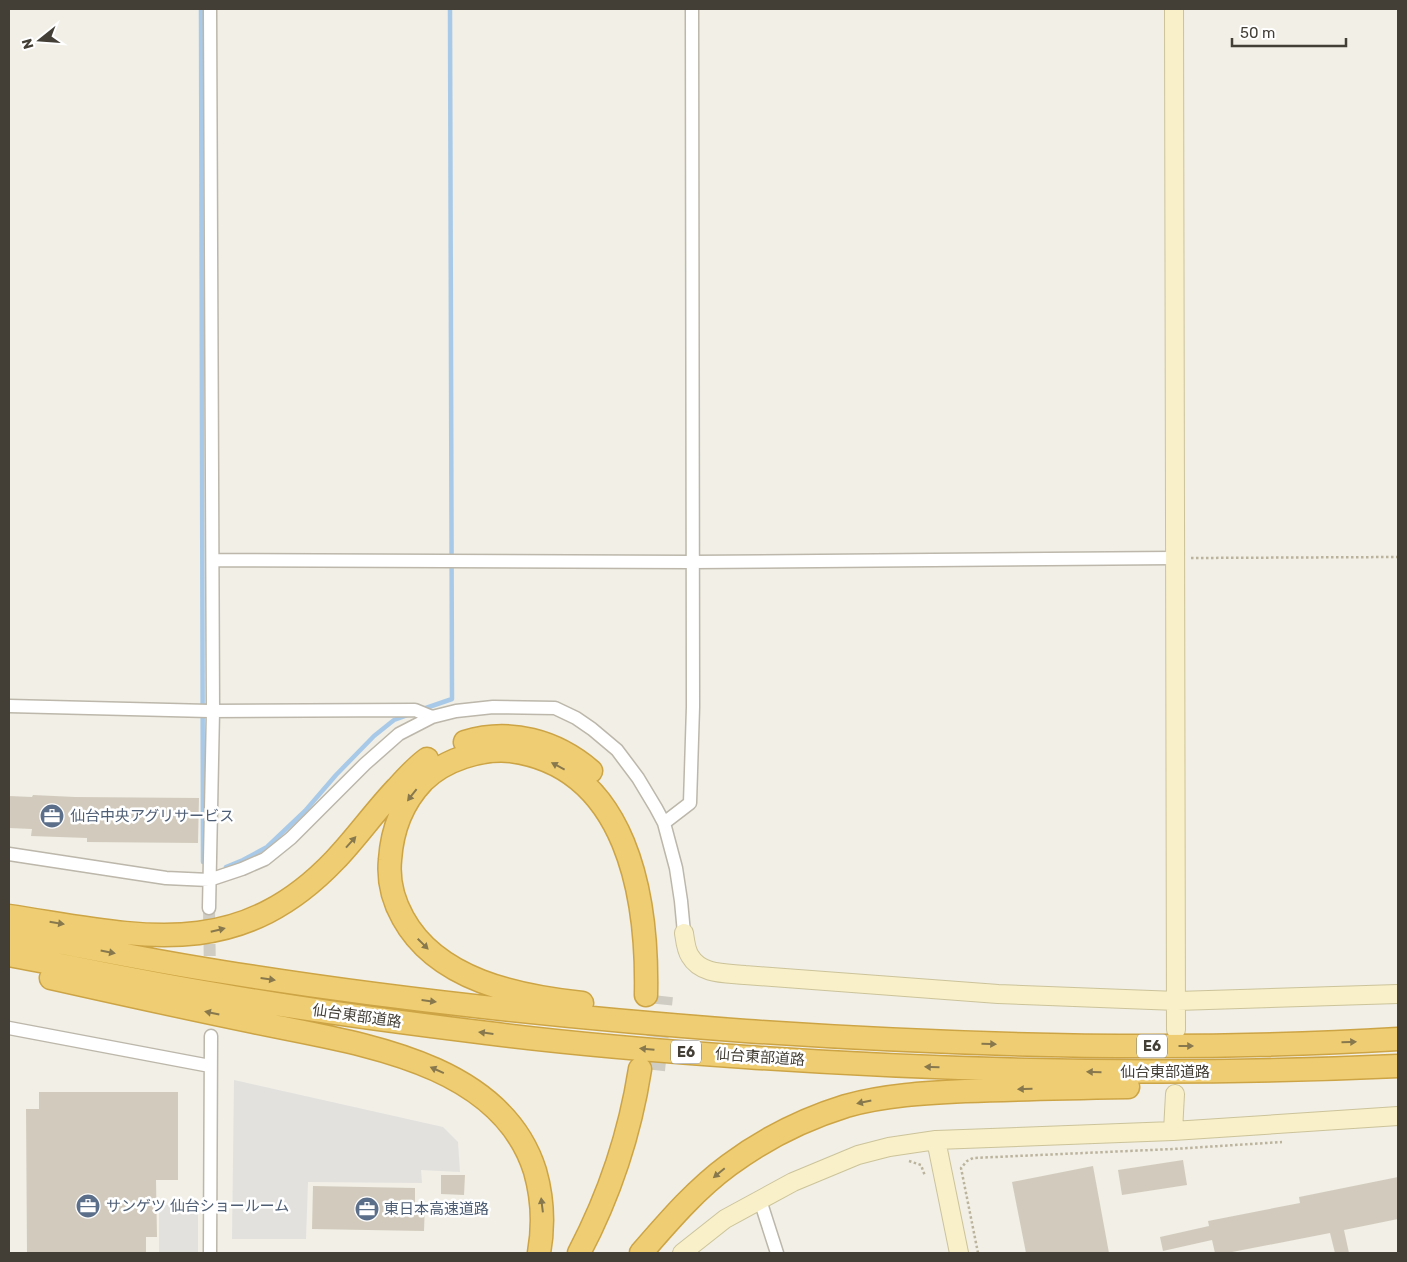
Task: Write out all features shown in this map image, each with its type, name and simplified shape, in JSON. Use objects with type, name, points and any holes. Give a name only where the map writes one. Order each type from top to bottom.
[{"type":"highway","points":[[9,916],[110,932],[156,936],[184,936],[205,933],[253,919],[295,896],[314,880],[422,762],[438,752],[475,739],[497,735],[518,737],[541,742],[562,750],[579,760],[596,774],[625,812],[634,832],[650,882],[660,947],[654,996],[642,912],[634,876],[617,829],[604,806],[588,787],[570,772],[549,761],[526,753],[505,750],[482,752],[444,766],[424,780],[408,800],[396,822],[390,861],[392,890],[397,907],[417,938],[433,954],[453,968],[471,977],[494,985],[562,1000],[788,1023],[905,1041]]},
{"type":"highway","name":"仙台東部道路","points":[[9,933],[222,972],[388,996],[618,1021],[905,1041],[1014,1045],[1268,1045],[1398,1039]]},
{"type":"highway","name":"仙台東部道路","points":[[9,955],[156,984],[290,1006],[489,1034],[626,1048],[789,1060],[1012,1070],[1186,1072],[1398,1066]]},
{"type":"highway","points":[[9,969],[358,1044],[421,1062],[449,1075],[488,1101],[506,1118],[522,1140],[532,1161],[543,1208],[543,1232],[539,1253]]},
{"type":"highway","points":[[641,1253],[704,1185],[753,1148],[815,1116],[848,1106],[912,1094],[1011,1089],[1186,1085],[1271,1079],[1370,1067]]},
{"type":"highway","points":[[579,1253],[602,1204],[616,1166],[632,1108],[647,1070],[642,1127],[631,1168],[614,1212],[595,1253]]},
{"type":"street","points":[[209,908],[206,710],[212,560],[210,9]]},
{"type":"street","points":[[664,823],[690,803],[693,707],[692,9]]},
{"type":"street","points":[[1174,9],[1176,1030]]},
{"type":"street","points":[[212,560],[692,562],[1174,558]]},
{"type":"street","points":[[9,706],[424,714],[493,707],[555,708],[576,718],[617,750],[638,778],[664,823],[676,868],[682,902],[684,933],[690,956],[698,965],[712,972],[998,994],[1177,1001],[1398,994]]},
{"type":"street","points":[[9,854],[166,878],[209,880],[242,869],[265,859],[291,838],[364,764],[424,714]]},
{"type":"street","points":[[9,1028],[210,1066]]},
{"type":"street","points":[[210,1253],[211,1036]]},
{"type":"street","points":[[1174,1094],[1174,1132]]},
{"type":"street","points":[[682,1253],[725,1219],[793,1182],[858,1155],[889,1148],[936,1140],[1174,1132],[1398,1116]]},
{"type":"street","points":[[936,1140],[959,1253]]},
{"type":"street","points":[[760,1200],[777,1253]]},
{"type":"path","points":[[1174,558],[1398,557]]},
{"type":"path","points":[[978,1253],[961,1168],[967,1161],[973,1158],[1174,1150],[1284,1141]]},
{"type":"path","points":[[889,1148],[899,1156],[921,1165],[927,1182]]},
{"type":"shaded area","points":[[234,1080],[443,1127],[458,1142],[460,1172],[421,1170],[422,1183],[308,1182],[306,1239],[232,1239]]},
{"type":"shaded area","points":[[159,1205],[198,1205],[198,1253],[159,1253]]},
{"type":"building","points":[[33,795],[199,798],[198,843],[87,842],[87,838],[31,836],[32,829],[9,828],[9,796],[32,797]]},
{"type":"building","points":[[39,1092],[178,1092],[178,1180],[156,1180],[157,1237],[146,1237],[146,1253],[27,1253],[26,1109],[39,1109]]},
{"type":"building","points":[[1183,1160],[1187,1185],[1122,1195],[1118,1170]]},
{"type":"building","points":[[1093,1166],[1109,1253],[1026,1253],[1012,1182]]},
{"type":"building","points":[[441,1175],[465,1175],[464,1195],[441,1194]]},
{"type":"building","points":[[1398,1177],[1398,1219],[1344,1230],[1349,1253],[1335,1253],[1330,1233],[1227,1253],[1215,1253],[1212,1240],[1163,1251],[1160,1237],[1209,1226],[1208,1221],[1300,1203],[1299,1197]]},
{"type":"building","points":[[313,1186],[415,1188],[415,1203],[425,1203],[424,1231],[312,1229]]},
{"type":"waterway","points":[[201,9],[203,862]]},
{"type":"waterway","points":[[423,709],[452,699],[450,9]]},
{"type":"waterway","points":[[226,867],[267,847],[305,811],[336,775],[374,736],[394,720],[408,715]]},
{"type":"tunnel","points":[[209,908],[210,976]]},
{"type":"tunnel","points":[[654,1070],[662,996]]},
{"type":"place","name":"仙台中央アグリサービス","points":[[52,816]]},
{"type":"place","name":"サンゲツ 仙台ショールーム","points":[[88,1206]]},
{"type":"place","name":"東日本高速道路","points":[[367,1209]]}]
